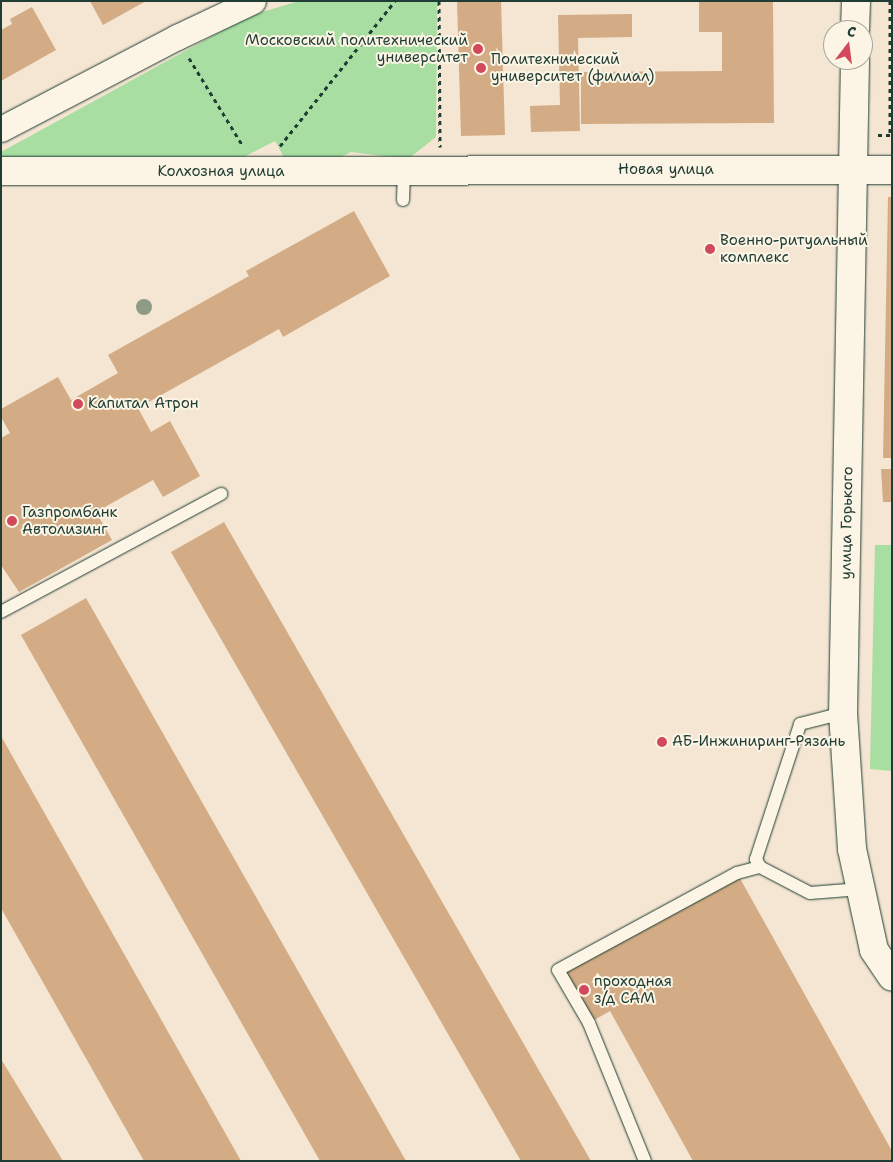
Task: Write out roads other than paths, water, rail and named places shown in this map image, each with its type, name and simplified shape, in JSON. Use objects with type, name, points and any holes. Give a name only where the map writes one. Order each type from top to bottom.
[{"type":"street","points":[[1,129],[177,37],[253,1]]},
{"type":"street","points":[[856,1],[856,20]]},
{"type":"street","name":"улица Горького","points":[[855,70],[855,170],[842,713],[852,849],[874,950],[892,978]]},
{"type":"street","name":"Новая улица","points":[[440,170],[892,170]]},
{"type":"street","name":"Колхозная улица","points":[[1,171],[404,173],[440,170]]},
{"type":"lane","points":[[403,200],[404,173]]},
{"type":"lane","points":[[1,612],[221,494]]},
{"type":"lane","points":[[842,713],[800,724],[756,859],[760,867],[810,893],[861,889]]},
{"type":"lane","points":[[645,1161],[589,1024],[558,970],[737,873],[760,867]]},
{"type":"place","name":"Московский политехнический университет","points":[[478,49]]},
{"type":"place","name":"Политехнический университет (филиал)","points":[[481,68]]},
{"type":"place","name":"Военно-ритуальный комплекс","points":[[710,249]]},
{"type":"place","name":"Капитал Атрон","points":[[78,404]]},
{"type":"place","name":"Газпромбанк Автолизинг","points":[[12,521]]},
{"type":"place","name":"АБ-Инжиниринг-Рязань","points":[[662,742]]},
{"type":"place","name":"проходная з/д САМ","points":[[584,990]]}]
